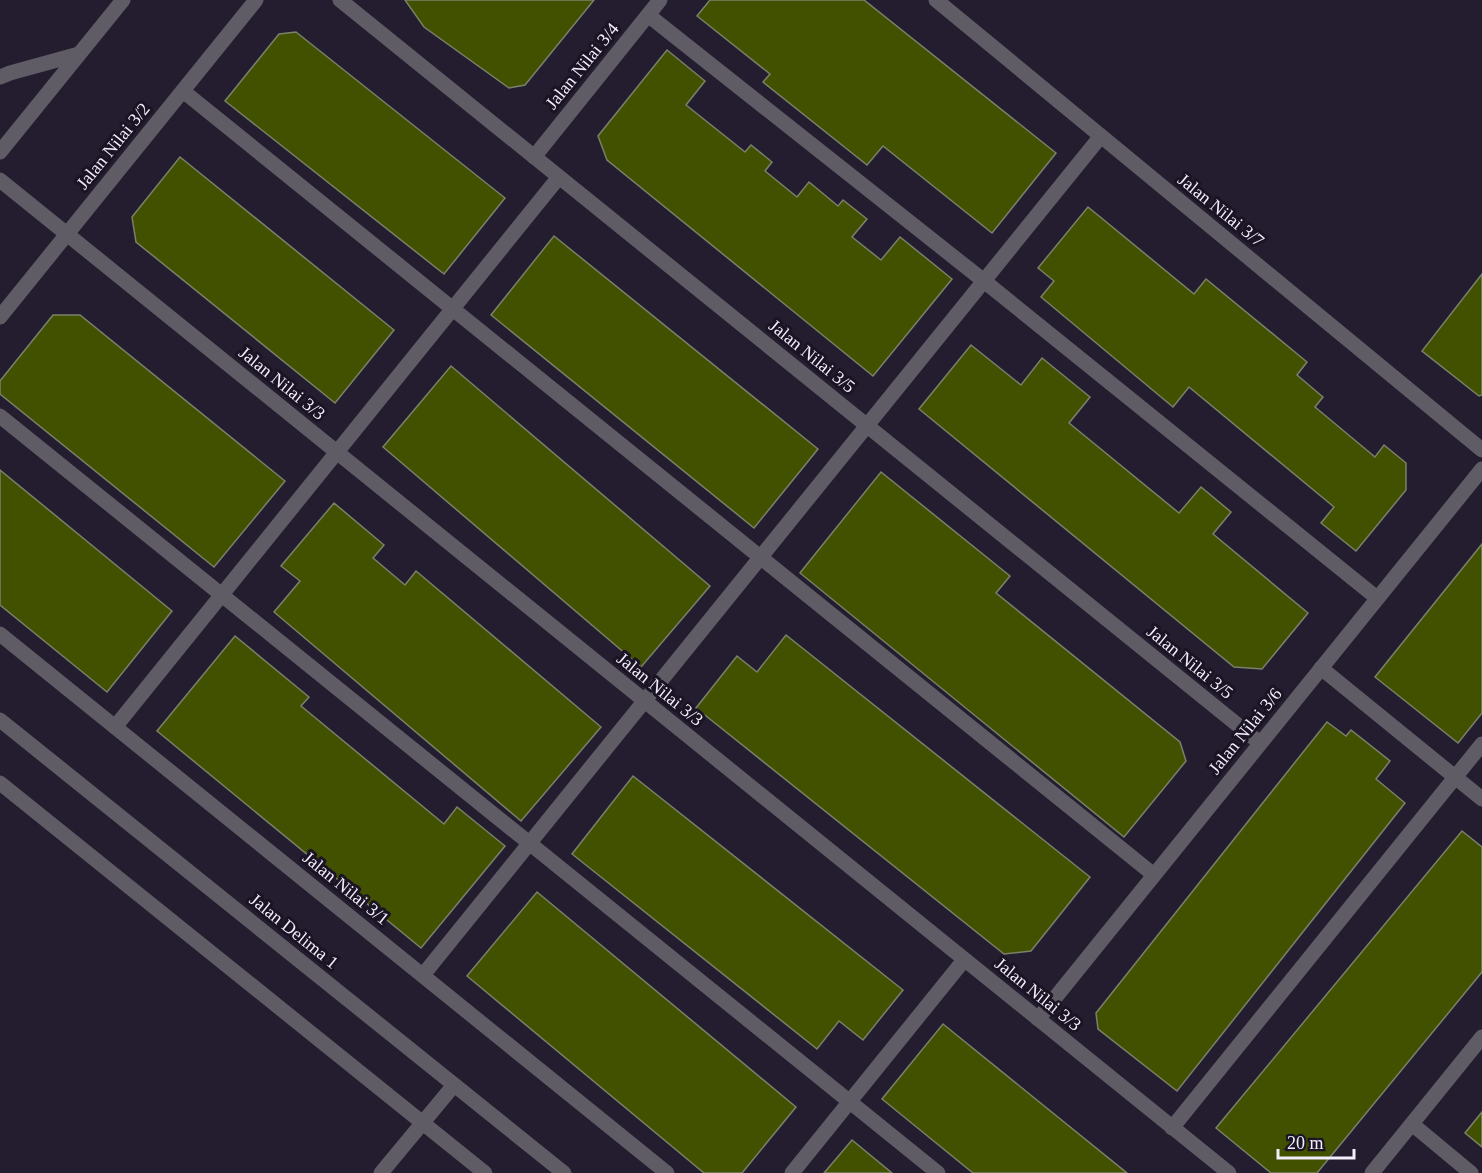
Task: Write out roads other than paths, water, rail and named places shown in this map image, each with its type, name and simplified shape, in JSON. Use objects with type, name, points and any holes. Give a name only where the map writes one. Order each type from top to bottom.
[{"type":"street","points":[[0,152],[123,0]]},
{"type":"street","name":"Jalan Nilai 3/2","points":[[0,317],[256,0]]},
{"type":"street","name":"Jalan Nilai 3/5","points":[[340,0],[1260,743]]},
{"type":"street","name":"Jalan Nilai 3/4","points":[[534,157],[660,0]]},
{"type":"street","name":"Jalan Nilai 3/7","points":[[936,0],[1482,450]]},
{"type":"street","points":[[648,15],[984,281],[1377,598]]},
{"type":"street","points":[[0,77],[10,72],[79,54]]},
{"type":"street","points":[[183,91],[1154,875]]},
{"type":"street","points":[[423,975],[1101,136]]},
{"type":"street","points":[[115,727],[558,177]]},
{"type":"street","name":"Jalan Nilai 3/3","points":[[0,180],[1229,1173]]},
{"type":"street","points":[[0,416],[938,1173]]},
{"type":"street","name":"Jalan Nilai 3/6","points":[[1038,1019],[1482,469]]},
{"type":"street","name":"Jalan Nilai 3/1","points":[[0,634],[667,1173]]},
{"type":"street","points":[[1321,668],[1482,799]]},
{"type":"street","name":"Jalan Delima 1","points":[[0,720],[564,1173]]},
{"type":"street","points":[[1172,1128],[1482,744]]},
{"type":"street","points":[[0,783],[485,1173]]},
{"type":"street","points":[[792,1173],[964,960]]},
{"type":"street","points":[[1372,1173],[1482,1037]]},
{"type":"street","points":[[381,1173],[454,1085]]},
{"type":"street","points":[[1412,1124],[1471,1173]]}]
